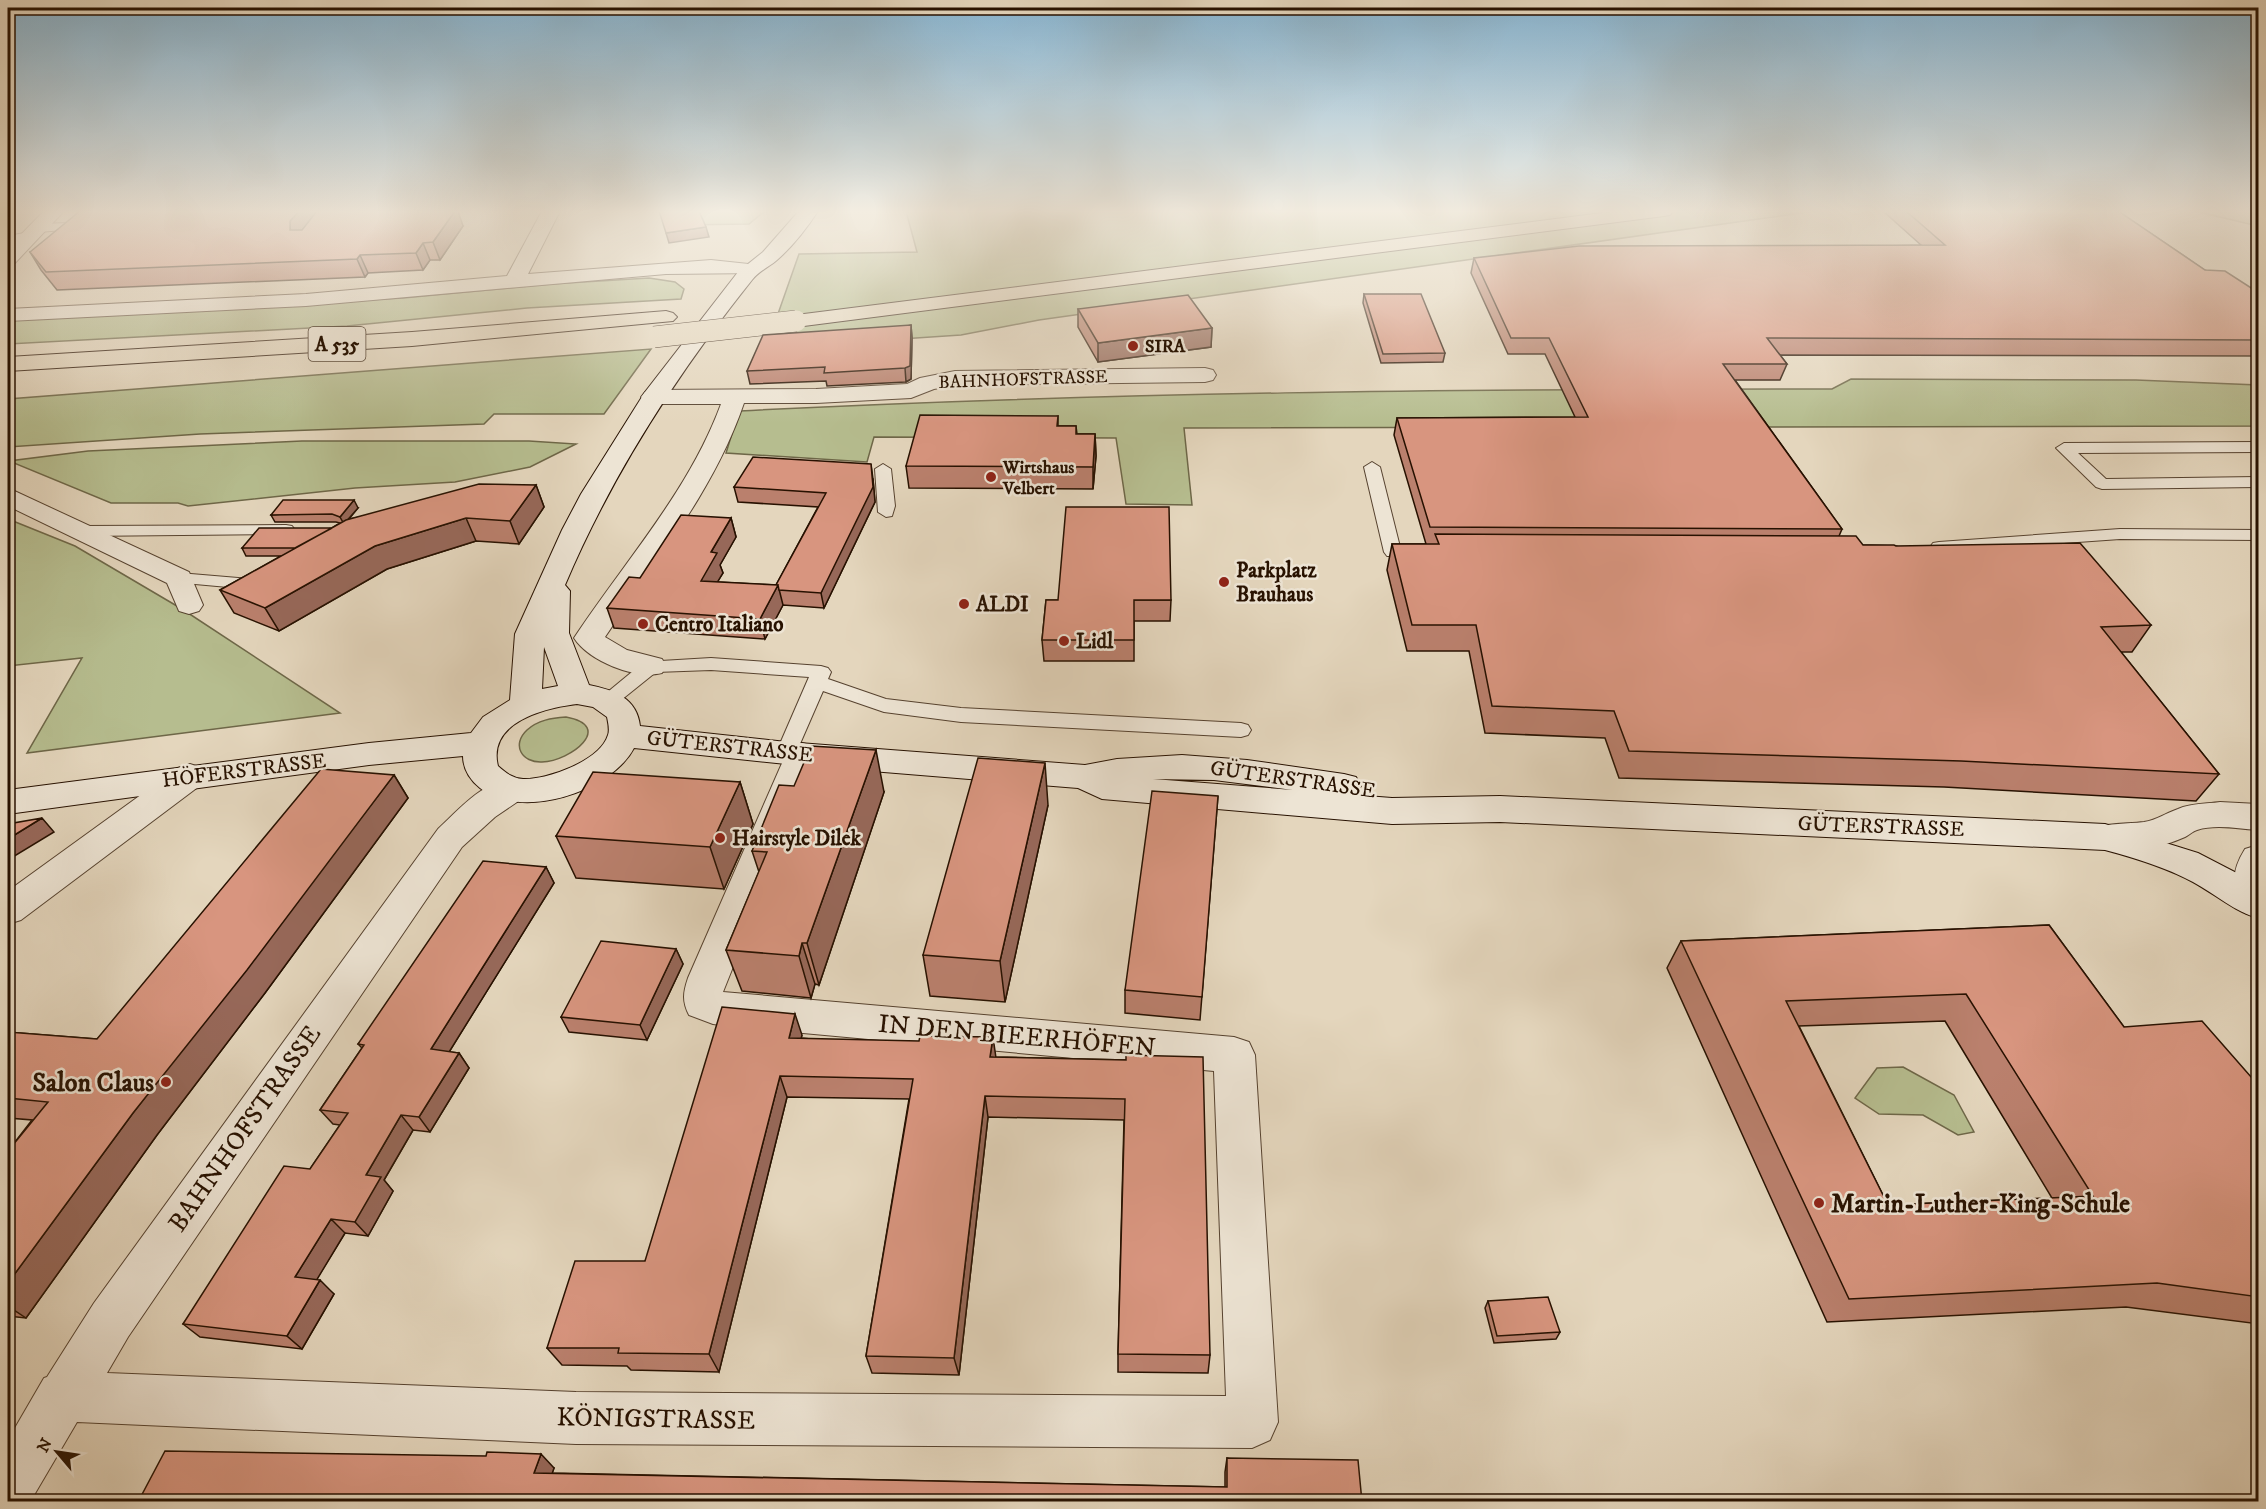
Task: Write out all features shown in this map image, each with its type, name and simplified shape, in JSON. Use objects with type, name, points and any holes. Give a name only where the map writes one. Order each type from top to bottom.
[{"type":"highway","name":"A 535","points":[[10,378],[666,317],[971,281]]},
{"type":"highway","name":"A 535","points":[[10,378],[401,359],[654,337],[1108,281]]},
{"type":"street","points":[[8,315],[306,300],[509,281]]},
{"type":"street","points":[[525,705],[530,634],[557,568],[594,494],[653,398],[741,281]]},
{"type":"street","name":"BAHNHOFSTRASSE","points":[[653,398],[816,396],[911,391],[928,383],[955,378],[1205,375]]},
{"type":"street","points":[[651,666],[625,660],[593,645],[589,638],[697,481],[720,439],[735,397]]},
{"type":"street","points":[[8,496],[179,578],[189,605]]},
{"type":"street","points":[[557,568],[554,633],[577,694]]},
{"type":"street","points":[[552,695],[594,695],[608,700],[618,706],[623,716],[627,725],[626,736],[610,757],[584,776],[546,789],[524,792],[508,791],[493,784],[483,773],[478,759],[482,742],[487,732],[512,711],[552,695]]},
{"type":"street","name":"GÜTERSTRASSE","points":[[626,736],[794,754],[1085,777],[1102,787],[1392,811],[1500,808],[2105,837],[2144,835],[2173,828],[2189,818],[2220,815],[2259,817]]},
{"type":"street","name":"HÖFERSTRASSE","points":[[8,802],[190,776],[482,742]]},
{"type":"street","name":"IN DEN BIEERHÖFEN","points":[[794,754],[708,978],[703,992],[703,1003],[728,1009],[1234,1055],[1252,1422]]},
{"type":"street","points":[[8,910],[190,776]]},
{"type":"street","name":"BAHNHOFSTRASSE","points":[[8,1488],[62,1396],[117,1310],[371,947],[450,838],[483,807],[508,791]]},
{"type":"street","points":[[2105,837],[2157,850],[2188,862],[2226,882],[2259,904]]},
{"type":"street","points":[[2259,859],[2252,868],[2252,876],[2259,904]]},
{"type":"street","name":"KÖNIGSTRASSE","points":[[62,1396],[576,1418],[1252,1422]]},
{"type":"lane","points":[[2259,447],[2064,448],[2102,484],[2259,482]]},
{"type":"lane","points":[[1372,466],[1393,552],[1429,552]]},
{"type":"lane","points":[[883,469],[886,512]]},
{"type":"lane","points":[[82,531],[301,529]]},
{"type":"lane","points":[[1917,549],[2120,534],[2259,535]]},
{"type":"lane","points":[[179,578],[250,584]]},
{"type":"lane","points":[[608,700],[651,666],[711,664],[819,677],[884,705],[961,715],[1240,730]]},
{"type":"lane","points":[[794,754],[819,677]]},
{"type":"green space","points":[[671,281],[684,289],[681,299],[527,308],[347,326],[8,344],[8,319],[403,298],[551,284]]},
{"type":"green space","points":[[789,281],[1314,281],[1039,320],[961,335],[766,348]]},
{"type":"green space","points":[[651,349],[604,414],[494,414],[484,424],[200,434],[8,447],[8,399]]},
{"type":"green space","points":[[1851,379],[2136,380],[2258,385],[2258,426],[1184,428],[1192,505],[1126,504],[1116,438],[874,437],[867,462],[726,453],[739,411],[1012,400],[1285,393],[1832,389]]},
{"type":"green space","points":[[302,441],[529,441],[576,444],[530,467],[455,482],[355,488],[188,506],[178,503],[111,503],[9,461],[88,451]]},
{"type":"green space","points":[[8,519],[75,546],[182,609],[340,713],[27,753],[82,658],[8,666]]},
{"type":"green space","points":[[566,717],[580,721],[587,728],[588,735],[575,750],[565,756],[542,762],[529,760],[524,756],[519,747],[522,736],[527,730],[540,722]]},
{"type":"green space","points":[[1903,1067],[1954,1095],[1974,1132],[1958,1135],[1923,1115],[1879,1114],[1855,1098],[1877,1068]]},
{"type":"building","points":[[1485,281],[2241,281],[2259,293],[2259,340],[1767,338],[1787,364],[1723,364],[1842,529],[1430,527],[1397,418],[1588,417],[1549,338],[1511,338]]},
{"type":"building","points":[[1364,294],[1421,294],[1445,353],[1383,354]]},
{"type":"building","points":[[1188,295],[1212,328],[1098,343],[1078,309]]},
{"type":"building","points":[[911,325],[910,366],[905,368],[824,373],[825,367],[747,371],[763,335]]},
{"type":"building","points":[[920,415],[1058,416],[1057,426],[1076,426],[1076,434],[1095,434],[1093,467],[906,466]]},
{"type":"building","points":[[753,457],[871,464],[873,487],[821,593],[779,590],[776,585],[826,493],[734,487]]},
{"type":"building","points":[[479,484],[536,485],[510,521],[466,518],[375,546],[265,608],[220,590],[346,520]]},
{"type":"building","points":[[283,500],[354,500],[340,517],[332,514],[271,515]]},
{"type":"building","points":[[1066,507],[1169,507],[1171,600],[1134,600],[1134,640],[1042,640],[1046,600],[1058,600]]},
{"type":"building","points":[[681,515],[731,518],[711,552],[717,553],[701,581],[778,585],[760,619],[607,608],[629,577],[640,578]]},
{"type":"building","points":[[259,528],[332,528],[295,548],[242,548]]},
{"type":"building","points":[[1435,534],[1856,536],[1863,545],[1896,546],[2080,543],[2151,625],[2101,627],[2219,774],[1961,761],[1629,751],[1614,711],[1492,706],[1476,625],[1412,625],[1392,544],[1439,544]]},
{"type":"building","points":[[811,746],[876,750],[807,943],[802,943],[799,956],[726,950],[767,852],[752,851],[779,785],[794,786]]},
{"type":"building","points":[[978,758],[1045,763],[1000,961],[923,955]]},
{"type":"building","points":[[321,769],[394,775],[247,970],[133,1113],[8,1283],[8,1151],[48,1102],[8,1098],[8,1032],[97,1039]]},
{"type":"building","points":[[593,772],[740,782],[710,847],[556,836]]},
{"type":"building","points":[[1152,791],[1218,796],[1202,997],[1125,990]]},
{"type":"building","points":[[42,818],[8,839],[8,824]]},
{"type":"building","points":[[483,861],[546,867],[431,1049],[459,1053],[419,1117],[401,1115],[366,1175],[381,1177],[355,1222],[331,1219],[295,1277],[320,1280],[287,1336],[183,1324],[284,1166],[310,1169],[348,1113],[320,1110],[364,1045],[358,1044]]},
{"type":"building","points":[[2049,925],[2124,1027],[2202,1021],[2259,1086],[2259,1297],[2157,1283],[1849,1299],[1681,941]],"holes":[[[1966,994],[2093,1196],[1888,1205],[1786,1001]]]},
{"type":"building","points":[[601,941],[676,949],[640,1025],[561,1017]]},
{"type":"building","points":[[722,1007],[795,1014],[789,1038],[919,1041],[920,1036],[993,1037],[990,1057],[1126,1060],[1126,1055],[1203,1057],[1210,1355],[1118,1354],[1125,1099],[985,1096],[954,1358],[866,1356],[913,1079],[780,1076],[709,1354],[618,1353],[619,1348],[547,1348],[575,1261],[645,1261]]},
{"type":"building","points":[[1548,1297],[1560,1332],[1497,1336],[1488,1301]]},
{"type":"building","points":[[165,1451],[486,1456],[487,1452],[541,1454],[534,1473],[1227,1487],[1227,1458],[1358,1460],[1362,1502],[138,1502]]},
{"type":"place","name":"SIRA","points":[[1133,346]]},
{"type":"place","name":"Wirtshaus Velbert","points":[[991,477]]},
{"type":"place","name":"Parkplatz Brauhaus","points":[[1224,582]]},
{"type":"place","name":"ALDI","points":[[964,604]]},
{"type":"place","name":"Centro Italiano","points":[[643,624]]},
{"type":"place","name":"Lidl","points":[[1064,641]]},
{"type":"place","name":"Hairstyle Dilek","points":[[720,838]]},
{"type":"place","name":"Salon Claus","points":[[166,1082]]},
{"type":"place","name":"Martin-Luther-King-Schule","points":[[1819,1203]]}]
